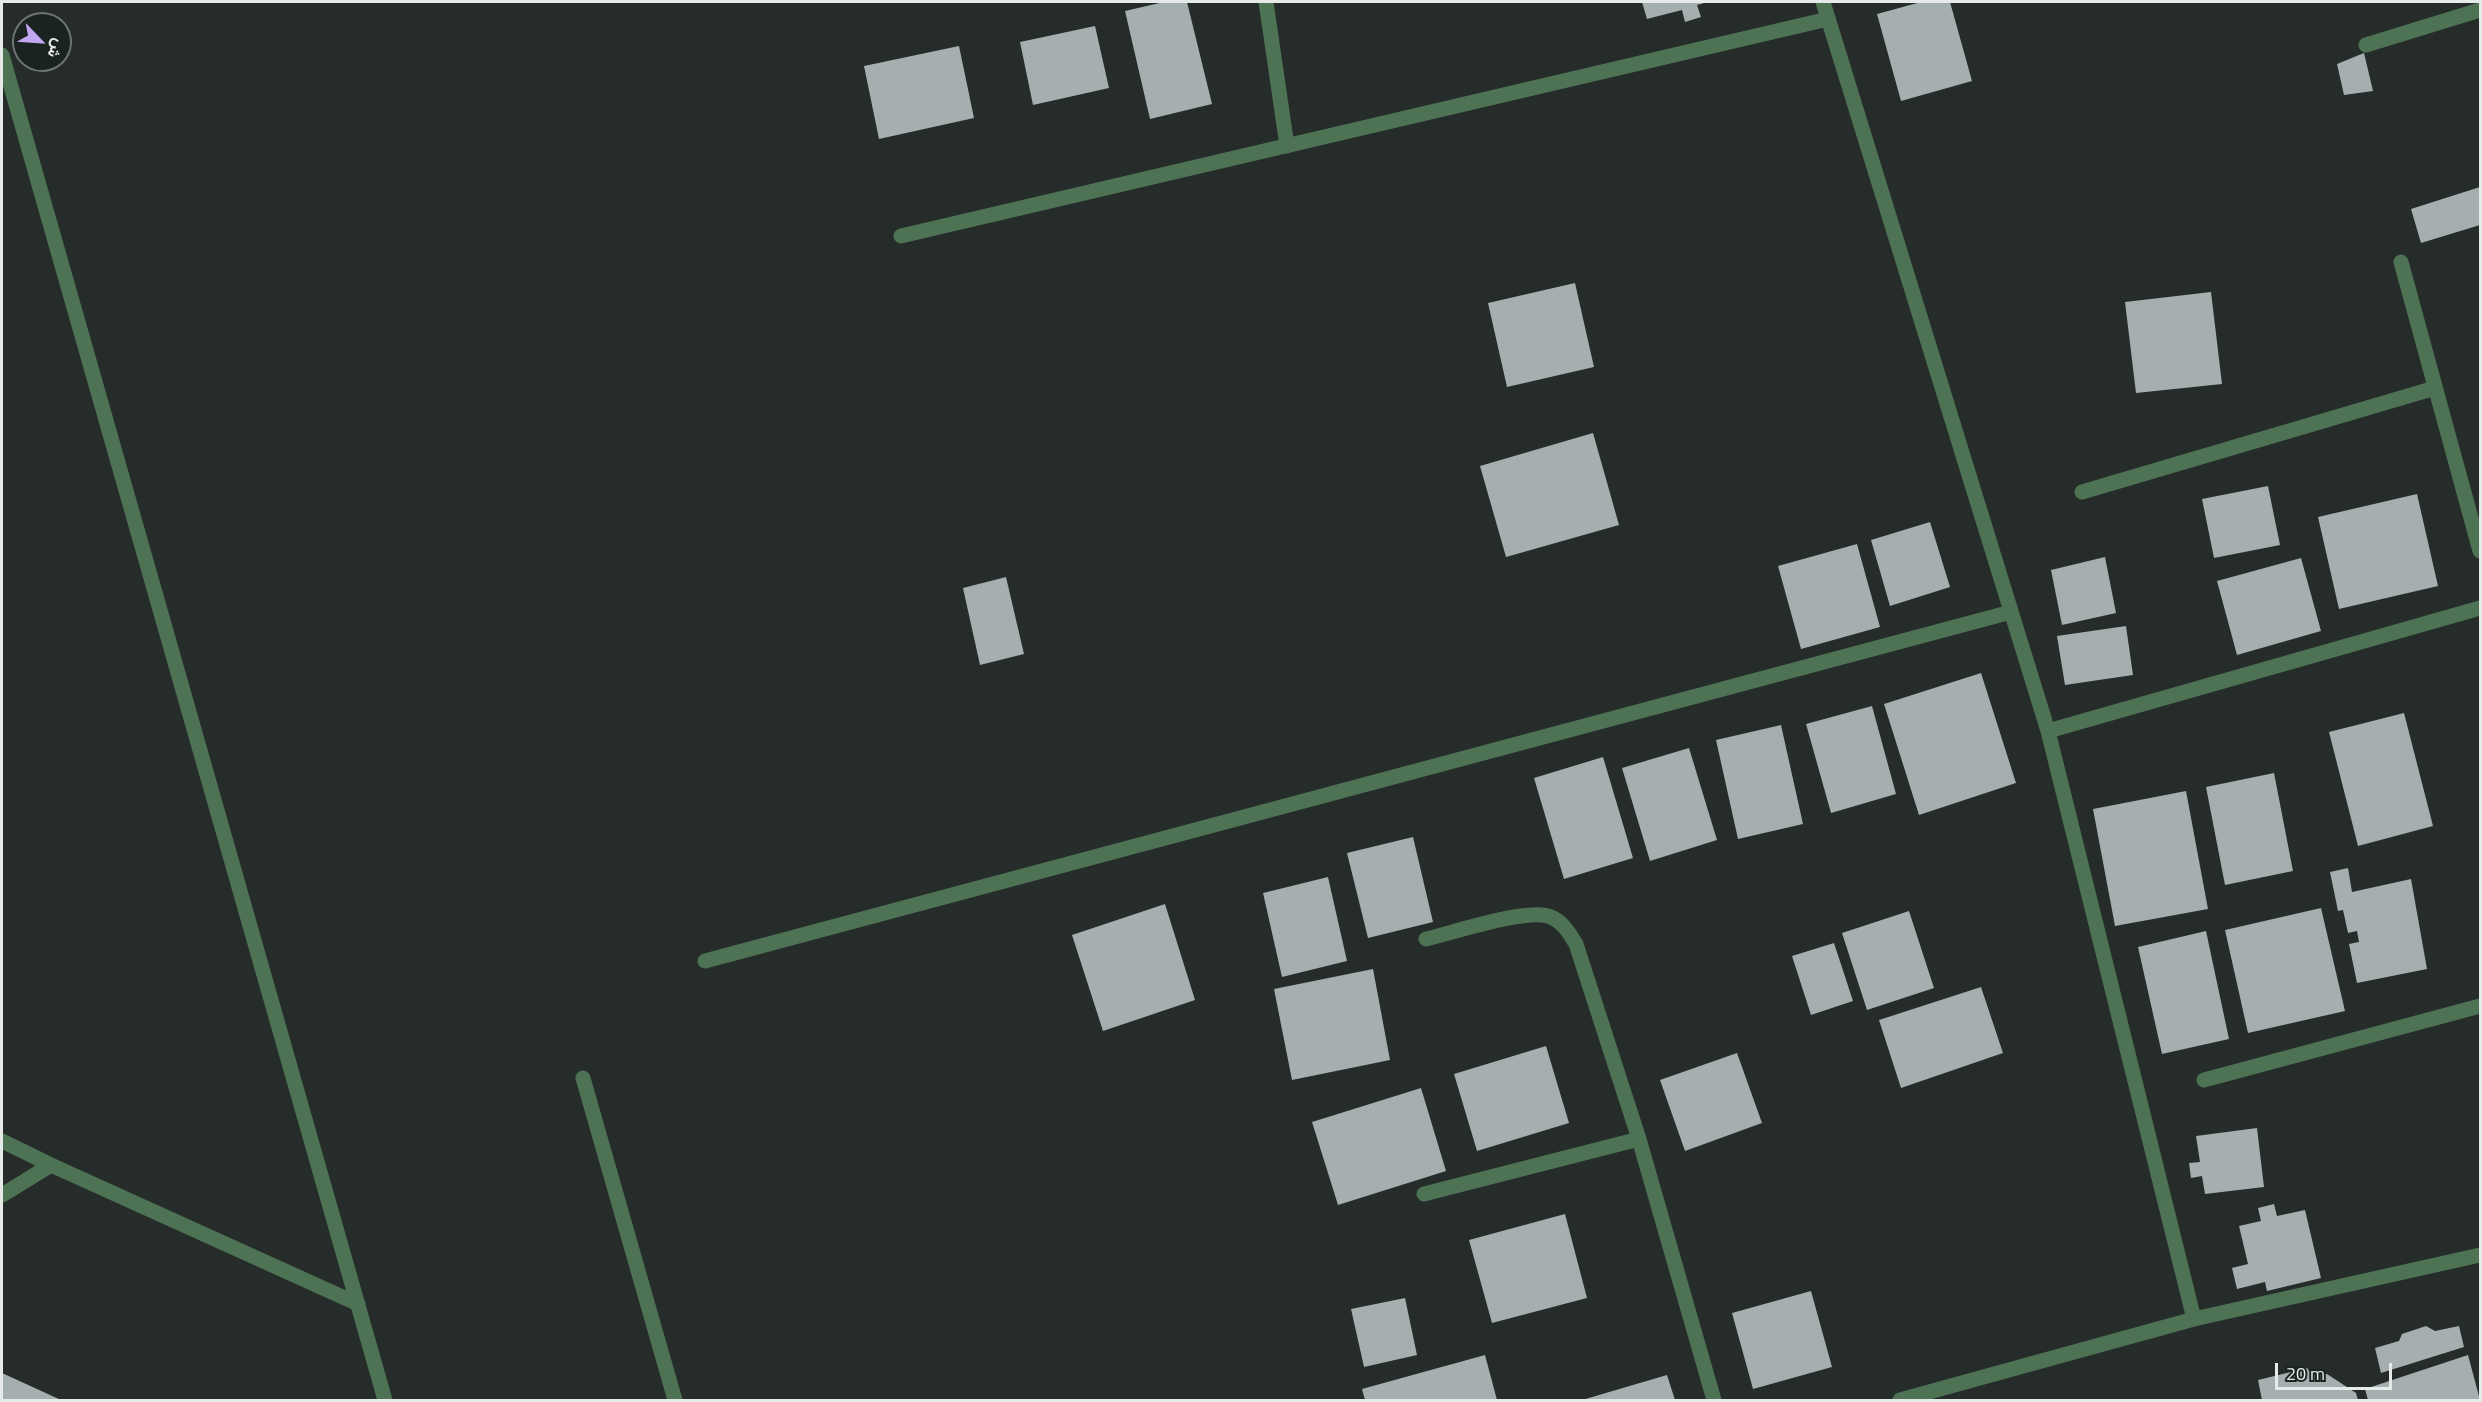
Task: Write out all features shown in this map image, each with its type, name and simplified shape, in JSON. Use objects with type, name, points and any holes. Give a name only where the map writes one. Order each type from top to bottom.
[{"type":"street","points":[[1266,2],[1287,146]]},
{"type":"street","points":[[1823,2],[2048,731],[2194,1319]]},
{"type":"street","points":[[2366,45],[2481,10]]},
{"type":"street","points":[[901,236],[1828,19]]},
{"type":"street","points":[[2,55],[385,1401]]},
{"type":"street","points":[[2401,262],[2481,551]]},
{"type":"street","points":[[2082,492],[2435,388]]},
{"type":"street","points":[[2048,731],[2481,608]]},
{"type":"street","points":[[705,961],[2011,612]]},
{"type":"street","points":[[1426,939],[1530,913],[1549,915],[1562,923],[1576,944],[1639,1139],[1714,1401]]},
{"type":"street","points":[[2204,1080],[2481,1006]]},
{"type":"street","points":[[583,1078],[675,1401]]},
{"type":"street","points":[[1424,1194],[1639,1139]]},
{"type":"street","points":[[2,1141],[51,1166],[358,1304]]},
{"type":"street","points":[[2,1195],[51,1166]]},
{"type":"street","points":[[1902,1400],[2194,1319],[2481,1255]]},
{"type":"building","points":[[1164,2],[1187,2],[1212,104],[1150,119],[1125,11]]},
{"type":"building","points":[[1642,2],[1708,2],[1697,5],[1701,17],[1685,22],[1682,10],[1647,19]]},
{"type":"building","points":[[1921,2],[1950,2],[1972,81],[1901,101],[1877,14]]},
{"type":"building","points":[[1095,26],[1109,88],[1033,105],[1020,42]]},
{"type":"building","points":[[959,46],[974,118],[879,139],[864,66]]},
{"type":"building","points":[[2364,53],[2373,91],[2344,95],[2337,64]]},
{"type":"building","points":[[2480,187],[2480,225],[2421,243],[2411,209]]},
{"type":"building","points":[[1575,283],[1594,367],[1507,387],[1488,303]]},
{"type":"building","points":[[2211,292],[2222,384],[2136,393],[2125,302]]},
{"type":"building","points":[[1593,433],[1619,525],[1506,557],[1480,466]]},
{"type":"building","points":[[2268,486],[2280,545],[2214,558],[2202,499]]},
{"type":"building","points":[[2417,494],[2438,586],[2339,609],[2318,517]]},
{"type":"building","points":[[1930,522],[1950,587],[1890,606],[1871,540]]},
{"type":"building","points":[[1857,544],[1880,627],[1801,649],[1778,566]]},
{"type":"building","points":[[2105,557],[2116,613],[2062,625],[2051,570]]},
{"type":"building","points":[[2301,558],[2321,631],[2237,655],[2217,581]]},
{"type":"building","points":[[1006,577],[1024,654],[980,665],[963,588]]},
{"type":"building","points":[[2126,626],[2133,675],[2065,685],[2057,636]]},
{"type":"building","points":[[1981,673],[2016,783],[1919,815],[1884,704]]},
{"type":"building","points":[[1872,706],[1896,794],[1831,813],[1806,724]]},
{"type":"building","points":[[2404,713],[2433,826],[2358,846],[2329,732]]},
{"type":"building","points":[[1781,725],[1803,824],[1738,839],[1716,740]]},
{"type":"building","points":[[1689,748],[1717,840],[1650,861],[1622,768]]},
{"type":"building","points":[[1603,757],[1633,858],[1564,879],[1534,778]]},
{"type":"building","points":[[2274,773],[2293,871],[2225,885],[2206,787]]},
{"type":"building","points":[[2186,791],[2208,909],[2115,926],[2093,809]]},
{"type":"building","points":[[1413,837],[1433,922],[1368,938],[1347,853]]},
{"type":"building","points":[[2348,868],[2352,892],[2411,879],[2427,969],[2357,983],[2349,944],[2359,942],[2357,931],[2348,933],[2343,910],[2338,911],[2330,872]]},
{"type":"building","points":[[1328,877],[1347,961],[1282,977],[1263,893]]},
{"type":"building","points":[[1165,904],[1195,1000],[1103,1031],[1072,935]]},
{"type":"building","points":[[2321,908],[2345,1011],[2248,1033],[2225,930]]},
{"type":"building","points":[[1909,911],[1934,988],[1867,1010],[1842,933]]},
{"type":"building","points":[[2206,931],[2229,1039],[2162,1054],[2138,947]]},
{"type":"building","points":[[1834,943],[1853,1001],[1811,1015],[1792,956]]},
{"type":"building","points":[[1373,969],[1390,1060],[1292,1080],[1274,989]]},
{"type":"building","points":[[1981,987],[2003,1053],[1901,1088],[1879,1020]]},
{"type":"building","points":[[1546,1046],[1569,1123],[1477,1151],[1454,1074]]},
{"type":"building","points":[[1737,1053],[1762,1123],[1685,1151],[1660,1080]]},
{"type":"building","points":[[1421,1088],[1446,1171],[1338,1205],[1312,1122]]},
{"type":"building","points":[[2257,1128],[2264,1187],[2205,1194],[2202,1176],[2191,1178],[2189,1163],[2200,1162],[2196,1136]]},
{"type":"building","points":[[2274,1204],[2277,1216],[2305,1210],[2321,1278],[2267,1291],[2265,1282],[2237,1289],[2232,1268],[2248,1264],[2239,1226],[2261,1221],[2258,1208]]},
{"type":"building","points":[[1565,1214],[1587,1298],[1492,1323],[1469,1240]]},
{"type":"building","points":[[1811,1291],[1832,1367],[1753,1389],[1732,1313]]},
{"type":"building","points":[[1405,1298],[1417,1355],[1364,1367],[1351,1309]]},
{"type":"building","points":[[2426,1326],[2435,1331],[2459,1326],[2464,1347],[2381,1373],[2375,1348],[2399,1341],[2402,1334]]},
{"type":"building","points":[[1485,1355],[1497,1400],[1365,1400],[1362,1389]]},
{"type":"building","points":[[2468,1355],[2480,1400],[2368,1400],[2365,1389]]},
{"type":"building","points":[[2307,1368],[2312,1375],[2327,1374],[2356,1393],[2358,1400],[2262,1400],[2258,1380]]},
{"type":"building","points":[[2,1373],[61,1400],[2,1400]]},
{"type":"building","points":[[1667,1375],[1675,1400],[1582,1400]]}]
